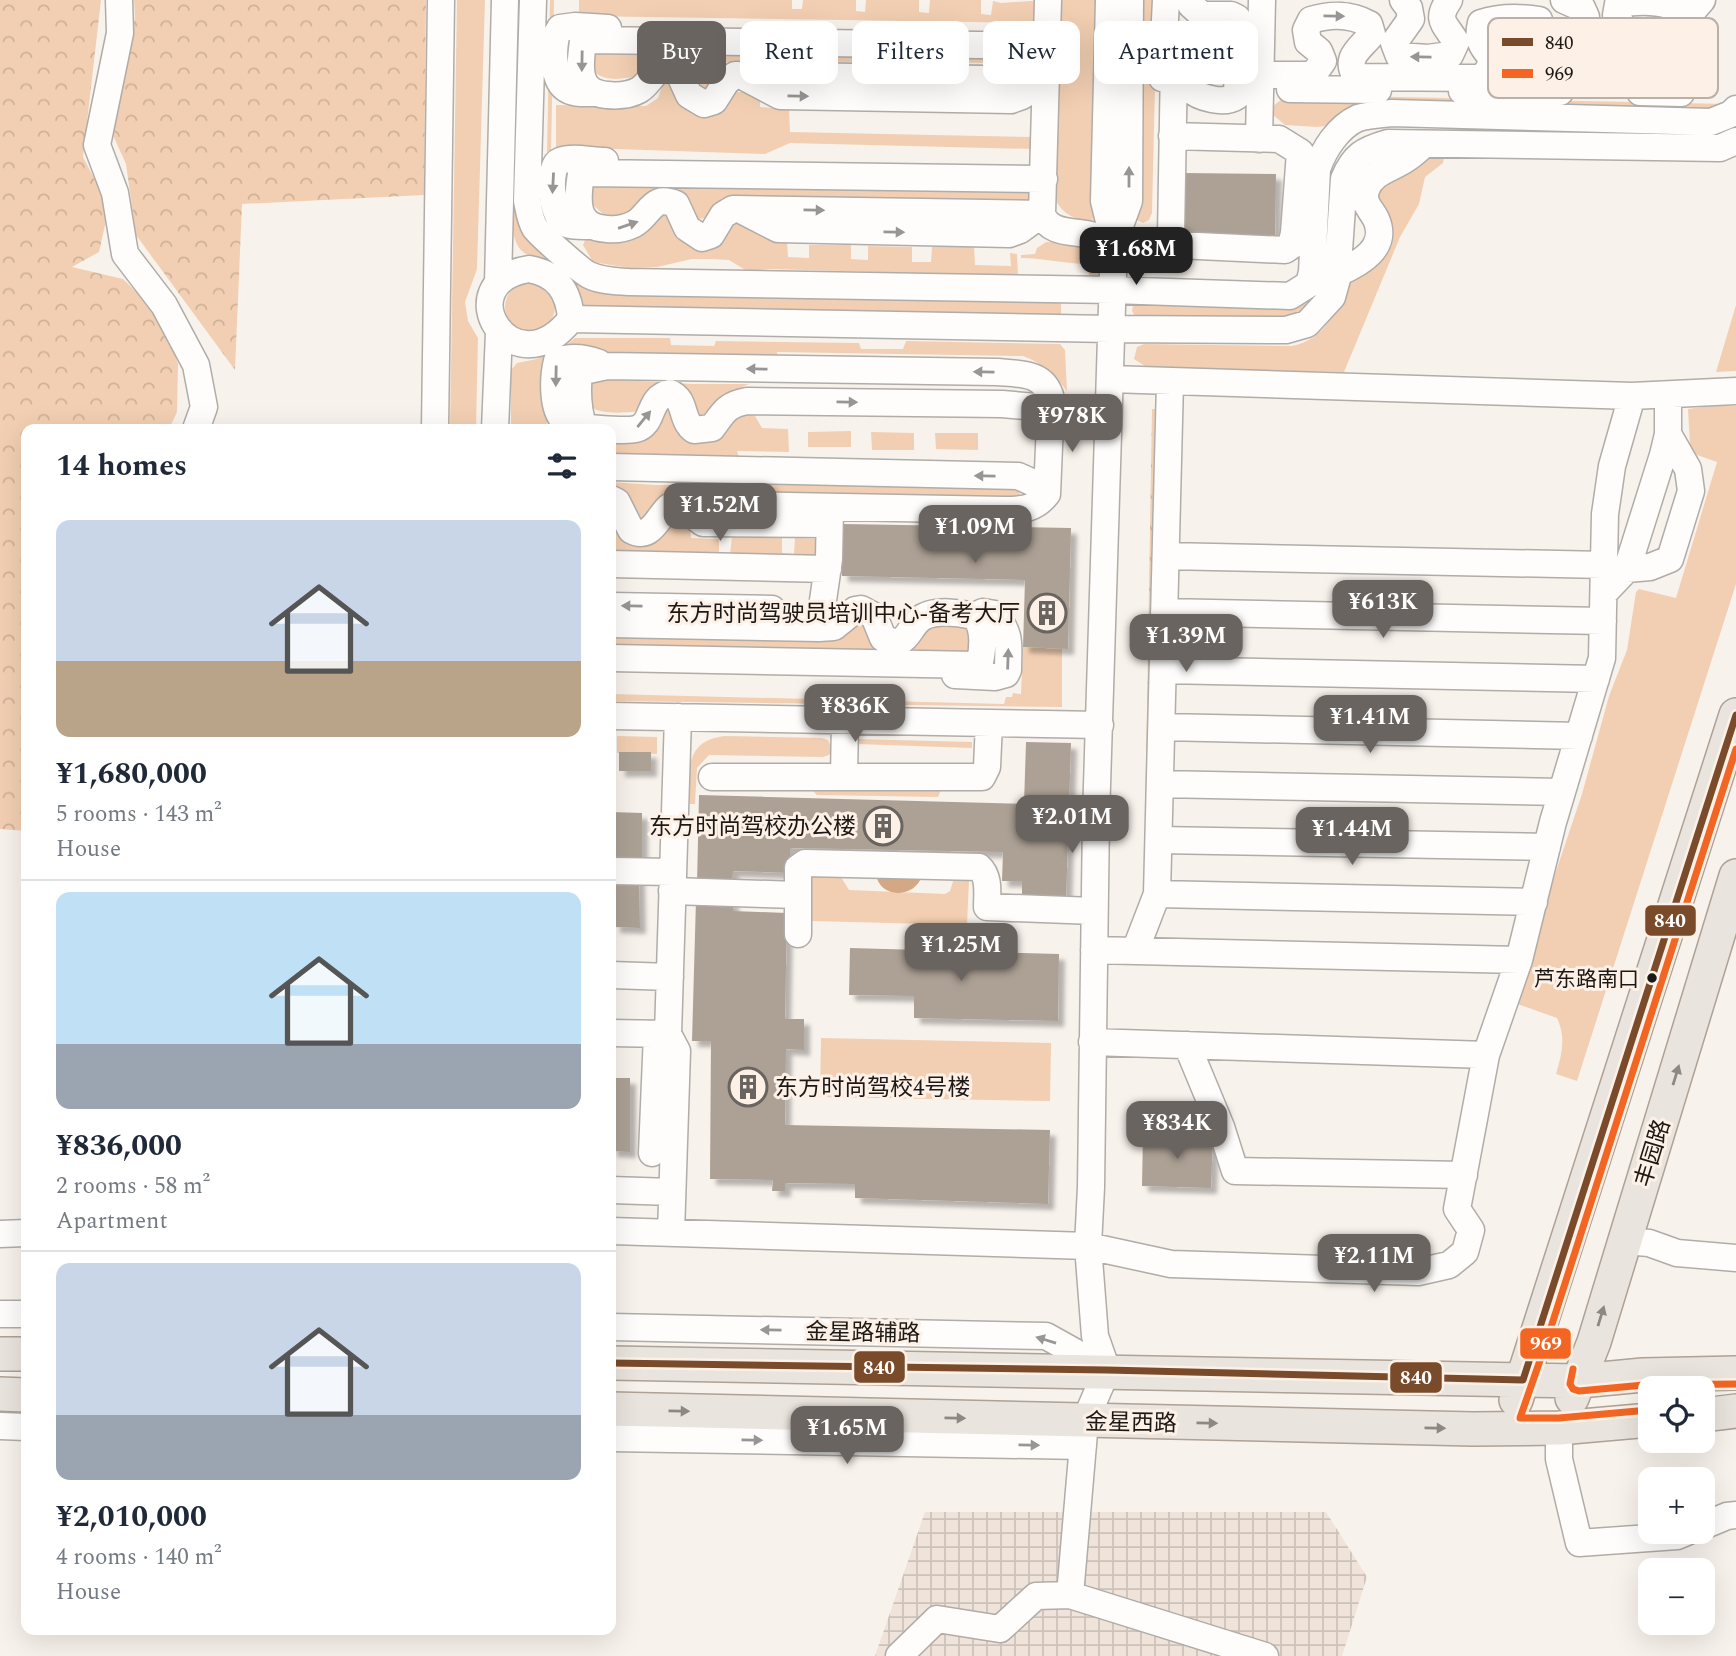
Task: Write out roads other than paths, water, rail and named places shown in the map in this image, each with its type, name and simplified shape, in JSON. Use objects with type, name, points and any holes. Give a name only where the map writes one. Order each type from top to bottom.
[{"type":"main road","points":[[1506,1428],[1736,715]]},
{"type":"main road","name":"丰园路","points":[[1559,1428],[1580,1381],[1623,1247],[1736,876]]},
{"type":"main road","points":[[1574,1222],[1586,1247],[1604,1257],[1623,1247]]},
{"type":"main road","points":[[0,1354],[21,1354]]},
{"type":"main road","points":[[616,1363],[1107,1370],[1580,1381],[1643,1375],[1736,1373]]},
{"type":"main road","points":[[0,1394],[21,1395]]},
{"type":"main road","name":"金星西路","points":[[616,1409],[1084,1434],[1559,1428],[1638,1421]]},
{"type":"street","points":[[119,0],[120,33],[97,145],[115,193],[125,254],[164,305],[196,365],[204,407],[198,424]]},
{"type":"street","points":[[435,424],[441,0]]},
{"type":"street","points":[[498,283],[505,0]]},
{"type":"street","points":[[533,0],[527,201],[534,227],[589,275],[604,280],[628,282],[1112,290],[1290,296],[1300,292],[1308,284],[1314,258],[1289,150],[1260,82],[1262,0]]},
{"type":"street","points":[[1047,21],[1048,0]]},
{"type":"street","points":[[1070,1595],[1084,1434],[1107,1370],[1095,1336],[1088,1246],[1094,911],[1114,242],[1104,201],[1109,0]]},
{"type":"street","points":[[1114,242],[1129,201],[1130,0]]},
{"type":"street","points":[[1403,0],[1409,8],[1411,19],[1394,43],[1399,56],[1428,58],[1450,55],[1454,48],[1456,42],[1442,22],[1441,11],[1449,0]]},
{"type":"street","points":[[1564,0],[1582,8],[1585,18]]},
{"type":"street","points":[[1171,1],[1191,5],[1202,15],[1231,15],[1237,18],[1240,25],[1237,96],[1233,99],[1203,97],[1188,88],[1189,74],[1213,61],[1221,49],[1217,36],[1211,32],[1195,35],[1174,63],[1171,234],[1162,244],[1171,1]]},
{"type":"street","points":[[1618,18],[1618,5],[1631,1],[1665,1],[1695,7]]},
{"type":"street","points":[[1260,82],[1313,75],[1323,61],[1319,51],[1308,42],[1306,30],[1311,20],[1324,16],[1357,17],[1368,24],[1372,34],[1351,59],[1350,67],[1356,77],[1482,78],[1488,70]]},
{"type":"street","points":[[1488,21],[1481,23],[1479,33],[1481,46],[1488,54]]},
{"type":"street","points":[[983,39],[575,26],[560,28],[556,33],[554,63],[561,84],[566,89],[613,96],[639,90],[662,69],[670,68],[678,71],[689,95],[704,104],[714,102],[726,82],[735,75],[983,79]]},
{"type":"street","points":[[1260,82],[1488,88]]},
{"type":"street","points":[[1045,84],[1042,214],[1045,223],[1058,231],[1090,235],[1114,242],[1285,250],[1291,246],[1294,233],[1289,150]]},
{"type":"street","points":[[1289,150],[1339,131],[1359,118],[1392,113],[1711,122],[1731,114],[1736,109]]},
{"type":"street","points":[[1172,136],[1322,154],[1339,131]]},
{"type":"street","points":[[571,318],[1286,330],[1307,324],[1332,298],[1338,273],[1344,179],[1351,163],[1367,150],[1388,144],[1720,148],[1736,141]]},
{"type":"street","points":[[1338,273],[1359,265],[1377,244],[1379,232],[1376,220],[1364,200],[1366,188],[1378,174],[1405,160],[1424,144]]},
{"type":"street","points":[[1042,214],[733,209],[723,215],[711,235],[702,237],[687,228],[676,204],[668,201],[659,202],[636,223],[625,228],[611,229],[590,226],[582,219],[579,204],[581,174],[588,173],[1044,174]]},
{"type":"street","points":[[495,424],[499,332],[488,309],[490,297],[498,283],[514,272],[542,271],[563,287],[570,302],[571,318],[552,338],[530,345],[516,343],[499,332]]},
{"type":"street","points":[[583,424],[578,409],[579,372],[607,366],[1023,374],[1045,383],[1051,399],[1047,494],[1040,504],[1019,510],[830,515],[703,523],[685,504],[669,507],[647,532],[635,533],[627,524],[616,502]]},
{"type":"street","points":[[1110,379],[1632,396],[1736,391]]},
{"type":"street","points":[[1135,951],[1157,894],[1170,382]]},
{"type":"street","points":[[616,429],[636,429],[647,420],[656,400],[662,394],[670,393],[681,401],[686,422],[694,430],[712,428],[723,412],[734,403],[747,401],[1002,404],[1036,407],[1050,412]]},
{"type":"street","points":[[616,1231],[1088,1246],[1171,1264],[1418,1272],[1449,1265],[1465,1252],[1471,1230],[1458,1209],[1486,1055],[1519,960],[1562,792],[1602,658],[1604,593],[1664,455],[1668,434],[1668,395]]},
{"type":"street","points":[[1616,567],[1605,514],[1612,466],[1632,396]]},
{"type":"street","points":[[1166,556],[1650,567],[1670,559],[1691,491],[1688,469],[1668,434]]},
{"type":"street","points":[[616,467],[1018,476],[1037,484],[1047,494]]},
{"type":"street","points":[[820,622],[828,569],[830,515]]},
{"type":"street","points":[[616,564],[828,569]]},
{"type":"street","points":[[616,606],[799,610],[835,627],[855,610],[861,609],[874,616],[883,638],[894,642],[904,639],[921,617],[930,614],[975,616],[984,612],[995,614],[1009,634],[1006,674],[995,677],[616,668]]},
{"type":"street","points":[[1164,612],[1603,621]]},
{"type":"street","points":[[616,658],[976,665],[980,662],[982,653],[982,629],[975,616]]},
{"type":"street","points":[[616,624],[820,622]]},
{"type":"street","points":[[1163,670],[1596,679]]},
{"type":"street","points":[[616,716],[1100,725]]},
{"type":"street","points":[[652,1153],[662,1034],[670,977],[678,717]]},
{"type":"street","points":[[844,777],[845,720]]},
{"type":"street","points":[[712,777],[982,777],[987,767],[989,723]]},
{"type":"street","points":[[1162,727],[1578,736]]},
{"type":"street","points":[[1160,784],[1562,792]]},
{"type":"street","points":[[1159,840],[1547,847]]},
{"type":"street","points":[[798,934],[798,868],[805,863],[979,867],[987,878],[987,907],[1094,911]]},
{"type":"street","points":[[616,872],[673,882],[797,895]]},
{"type":"street","points":[[1157,894],[1534,902]]},
{"type":"street","points":[[1094,950],[1519,960]]},
{"type":"street","points":[[616,975],[670,977]]},
{"type":"street","points":[[616,1033],[662,1034],[677,1051],[671,1233]]},
{"type":"street","points":[[1092,1042],[1486,1055]]},
{"type":"street","points":[[1187,1045],[1221,1127],[1235,1171],[1464,1175]]},
{"type":"street","points":[[616,1190],[673,1192]]},
{"type":"street","points":[[0,1234],[21,1233]]},
{"type":"street","points":[[1623,1247],[1649,1243],[1677,1253],[1736,1258]]},
{"type":"street","points":[[0,1314],[21,1314]]},
{"type":"street","name":"金星路辅路","points":[[616,1327],[1045,1336],[1107,1370]]},
{"type":"street","points":[[0,1426],[21,1427]]},
{"type":"street","points":[[1559,1428],[1559,1459],[1579,1544],[1638,1539]]},
{"type":"street","points":[[616,1438],[1084,1434]]},
{"type":"street","points":[[1715,1521],[1736,1515]]},
{"type":"street","points":[[899,1656],[937,1619],[1000,1629],[1037,1596],[1070,1595],[1190,1645],[1265,1656]]},
{"type":"place","name":"东方时尚驾驶员培训中心-备考大厅","points":[[1047,613]]},
{"type":"place","name":"东方时尚驾校办公楼","points":[[883,826]]},
{"type":"place","name":"芦东路南口","points":[[1652,978]]},
{"type":"place","name":"东方时尚驾校4号楼","points":[[748,1087]]}]
